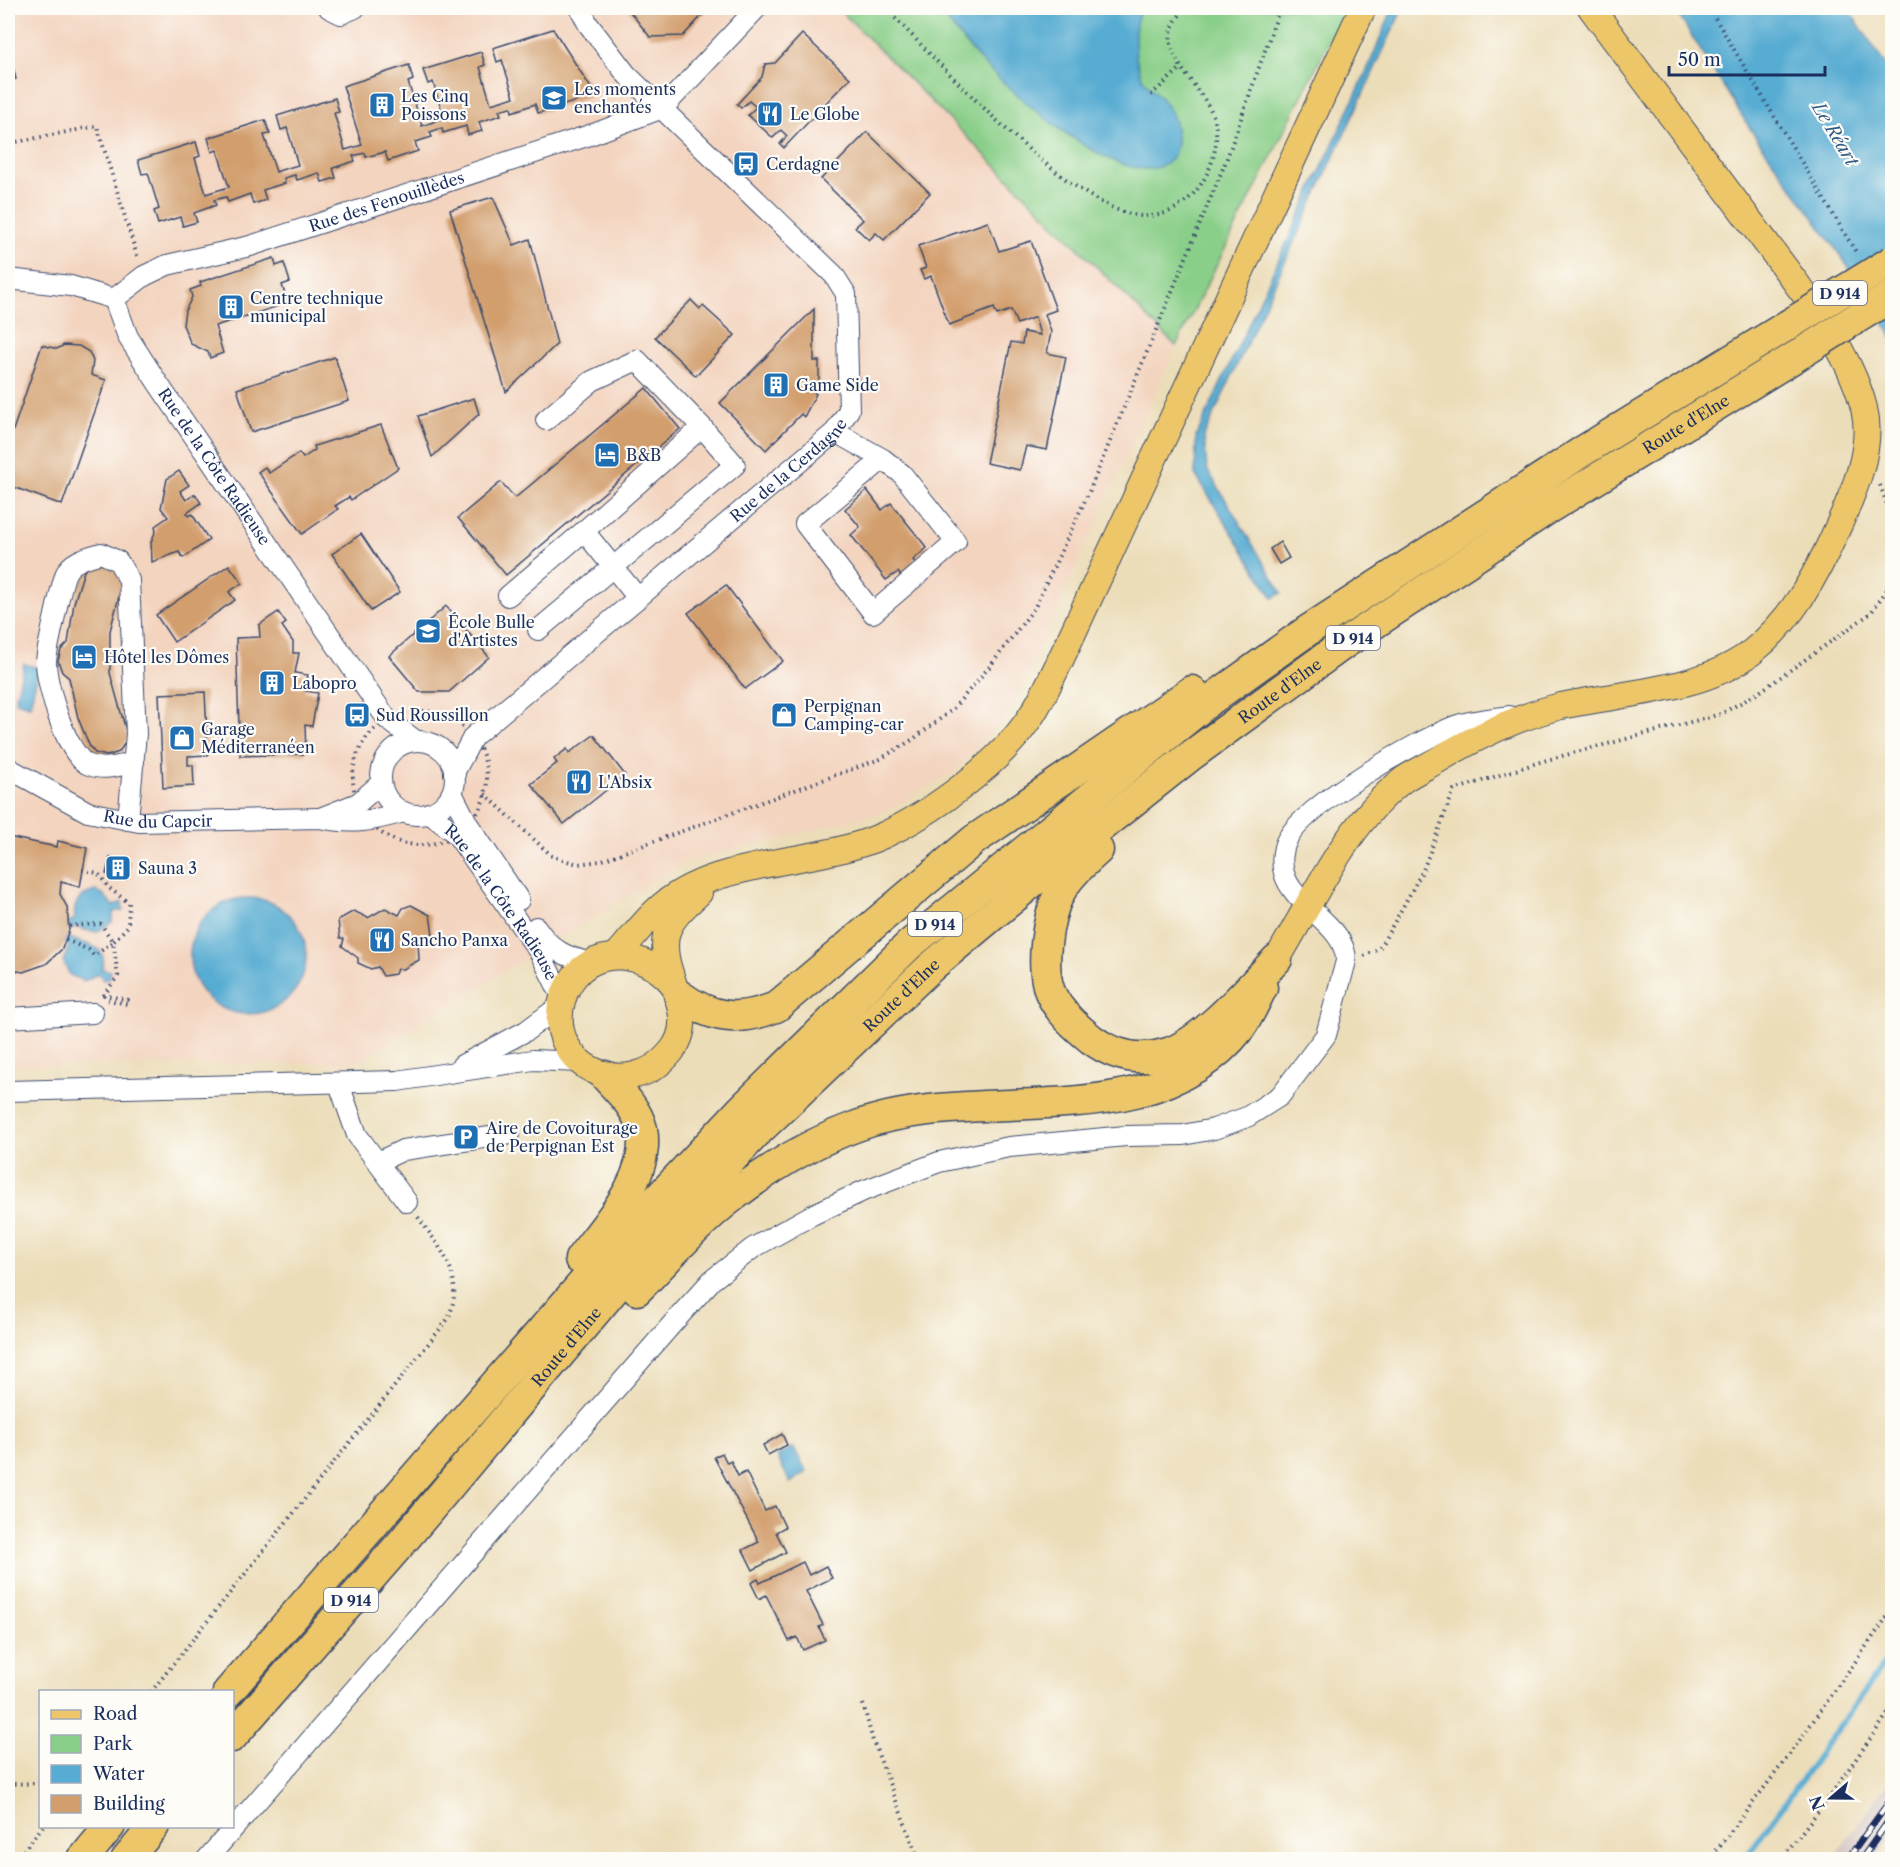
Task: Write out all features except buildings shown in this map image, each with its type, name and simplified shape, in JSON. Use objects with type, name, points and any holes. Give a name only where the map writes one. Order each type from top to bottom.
[{"type":"highway","name":"Route d'Elne","points":[[230,1690],[612,1249],[741,1110],[909,945],[1209,701],[1311,628],[1497,506],[1893,261]]},
{"type":"highway","name":"D 914","points":[[1798,355],[1893,296]]},
{"type":"highway","name":"Route d'Elne","points":[[234,1735],[654,1242],[759,1130],[932,966],[1189,757],[1345,643],[1549,508],[1798,355]]},
{"type":"highway","points":[[1277,959],[1214,1023],[1170,1052],[1141,1059],[1104,1049],[1071,1024],[1050,991],[1045,956],[1048,927],[1059,894],[1075,871],[1208,761],[1350,657],[1798,355]]},
{"type":"highway","points":[[676,989],[692,1005],[721,1016],[742,1017],[776,1007],[974,840],[1214,676],[1358,586],[1497,506]]},
{"type":"highway","points":[[467,1463],[731,1198],[791,1158],[830,1137],[893,1115],[931,1108],[1110,1098],[1168,1082],[1207,1062],[1241,1027],[1277,959]]},
{"type":"highway","points":[[216,1690],[269,1620],[580,1259],[626,1195],[640,1163],[642,1129],[632,1107],[593,1069]]},
{"type":"highway","points":[[126,1860],[153,1828]]},
{"type":"highway","points":[[82,1860],[108,1829]]},
{"type":"main road","points":[[617,955],[657,910],[694,885],[737,871],[826,852],[883,836],[941,801],[988,765],[1029,720],[1059,663],[1363,8]]},
{"type":"main road","points":[[1277,959],[1309,907],[1320,884],[1359,825],[1402,781],[1476,737],[1508,723],[1560,706],[1677,684],[1714,673],[1750,653],[1789,617],[1809,585],[1854,492],[1864,448],[1865,410],[1853,373],[1823,319],[1591,8]]},
{"type":"main road","points":[[676,989],[663,971],[633,956],[617,955],[592,963],[579,972],[562,1002],[561,1025],[567,1045],[593,1069],[625,1078],[644,1074],[660,1065],[673,1051],[681,1033],[683,1014],[676,989],[666,960],[666,934],[681,909],[705,888],[737,871]]},
{"type":"street","points":[[329,8],[341,14],[355,8]]},
{"type":"street","name":"Rue de la Cerdagne","points":[[454,772],[473,737],[835,432],[849,410],[846,294],[834,275],[627,75],[588,24],[580,8]]},
{"type":"street","points":[[663,108],[757,8]]},
{"type":"street","name":"Rue des Fenouillèdes","points":[[114,299],[144,276],[167,265],[250,246],[593,134],[663,108]]},
{"type":"street","points":[[8,279],[71,286],[114,299]]},
{"type":"street","name":"Rue de la Côte Radieuse","points":[[114,299],[128,337],[157,382],[387,719]]},
{"type":"street","points":[[538,630],[735,465],[702,427],[637,360],[592,381],[546,420]]},
{"type":"street","points":[[508,596],[702,427]]},
{"type":"street","points":[[835,432],[883,459],[902,474],[956,542],[873,613],[805,524],[883,459]]},
{"type":"street","points":[[584,531],[638,598]]},
{"type":"street","points":[[128,820],[134,762],[136,734],[129,580],[118,561],[101,553],[81,559],[67,572],[46,662],[55,707],[73,751],[87,765],[108,769],[134,762]]},
{"type":"street","points":[[234,1828],[712,1280],[753,1248],[812,1215],[863,1191],[939,1162],[1009,1147],[1126,1136],[1182,1135],[1214,1129],[1247,1118],[1281,1096],[1326,1035],[1346,961],[1346,954],[1334,933],[1290,887],[1281,860],[1288,838],[1325,802],[1396,754],[1457,725],[1560,706]]},
{"type":"street","points":[[387,719],[416,741],[436,746],[445,753],[454,772],[452,793],[438,809],[417,815],[405,812],[389,801],[381,783],[386,759],[387,719]]},
{"type":"street","name":"Rue de la Cerdagne","points":[[436,746],[473,737]]},
{"type":"street","points":[[386,759],[394,750],[416,741]]},
{"type":"street","name":"Rue du Capcir","points":[[8,768],[88,812],[139,822],[320,818],[347,824],[405,812]]},
{"type":"street","name":"Rue du Capcir","points":[[320,818],[358,803],[381,783]]},
{"type":"street","name":"Rue de la Côte Radieuse","points":[[452,793],[462,829],[540,952],[562,1002]]},
{"type":"street","name":"Rue de la Côte Radieuse","points":[[429,813],[462,829],[548,945],[570,958],[592,963]]},
{"type":"street","points":[[432,1077],[482,1056],[526,1031],[562,1002]]},
{"type":"street","points":[[8,1018],[99,1006]]},
{"type":"street","points":[[8,1091],[339,1084],[432,1077],[534,1060],[593,1069]]},
{"type":"street","points":[[339,1084],[357,1135],[407,1202]]},
{"type":"street","points":[[378,1162],[403,1149],[510,1134]]},
{"type":"street","points":[[206,1860],[234,1828]]},
{"type":"path","points":[[889,8],[893,16],[998,122],[1078,187],[1105,205],[1133,215],[1150,216],[1166,213],[1189,199],[1205,181],[1213,158],[1214,121],[1206,102],[1180,69],[1171,43],[1174,26],[1187,8]]},
{"type":"path","points":[[1709,8],[1860,260]]},
{"type":"path","points":[[1151,95],[1180,69]]},
{"type":"path","points":[[11,143],[97,126],[144,276]]},
{"type":"path","points":[[1346,961],[1373,954],[1379,949],[1423,870],[1454,790],[1544,761],[1721,714],[1758,693],[1871,613],[1893,582]]},
{"type":"path","points":[[426,711],[446,716],[462,725],[473,737],[482,753],[487,779],[485,794],[462,829],[433,843],[410,843],[385,834],[370,821],[358,803],[354,788],[354,769],[360,747],[372,730],[387,719],[407,712],[426,711]]},
{"type":"path","points":[[66,940],[89,950],[94,956],[113,942],[128,926],[129,903],[109,888],[98,873],[82,870]]},
{"type":"path","points":[[69,926],[101,924],[113,942],[118,976],[104,995],[128,1000],[127,1004],[99,1006]]},
{"type":"path","points":[[153,1690],[448,1319],[456,1300],[453,1276],[440,1248],[407,1202]]},
{"type":"path","points":[[1709,1860],[1787,1758],[1836,1685],[1893,1610]]},
{"type":"path","points":[[863,1704],[873,1741],[919,1860]]},
{"type":"path","points":[[1780,1860],[1824,1804],[1893,1708]]},
{"type":"path","points":[[8,1784],[39,1783]]},
{"type":"path","points":[[16,1860],[42,1828]]},
{"type":"shaded area","points":[[8,8],[1329,8],[1011,711],[951,774],[882,813],[684,862],[355,1063],[8,1066]]},
{"type":"shaded area","points":[[1892,1777],[1892,1837],[1876,1859],[1832,1860]]},
{"type":"green space","points":[[838,8],[1346,8],[1176,346]]},
{"type":"water","points":[[938,8],[1141,8],[1135,34],[1137,62],[1144,81],[1165,103],[1172,115],[1177,136],[1177,147],[1173,157],[1167,163],[1148,169],[1124,165],[1098,153],[1071,136],[1019,97],[984,64]]},
{"type":"water","points":[[1393,8],[1403,8],[1204,436],[1207,469],[1282,593],[1273,598],[1195,474],[1196,437],[1365,75]]},
{"type":"water","name":"Le Réart","points":[[1674,8],[1848,8],[1892,75],[1892,337],[1845,262],[1751,130]]},
{"type":"water","points":[[24,664],[39,668],[30,705],[15,701]]},
{"type":"water","points":[[95,891],[103,894],[113,906],[122,902],[123,911],[114,911],[112,922],[97,932],[84,930],[79,926],[69,930],[69,922],[75,919],[74,913],[78,900]]},
{"type":"water","points":[[248,898],[270,903],[289,915],[301,934],[306,956],[301,978],[289,997],[270,1009],[248,1014],[226,1009],[207,997],[195,978],[190,956],[195,934],[207,915],[226,903]]},
{"type":"water","points":[[67,937],[98,950],[102,954],[102,969],[110,971],[110,978],[103,980],[99,973],[84,981],[70,975],[63,961],[69,946],[64,942]]},
{"type":"water","points":[[793,1447],[807,1472],[790,1483],[777,1456]]},
{"type":"waterway","points":[[1744,1860],[1892,1653]]},
{"type":"railway","points":[[1847,1860],[1892,1798]]},
{"type":"railway","points":[[1861,1860],[1892,1816]]},
{"type":"place","name":"Les moments enchantés","points":[[554,98]]},
{"type":"place","name":"Les Cinq Poissons","points":[[382,105]]},
{"type":"place","name":"Le Globe","points":[[770,114]]},
{"type":"place","name":"Cerdagne","points":[[746,164]]},
{"type":"place","name":"Centre technique municipal","points":[[231,307]]},
{"type":"place","name":"Game Side","points":[[776,385]]},
{"type":"place","name":"B&B","points":[[607,455]]},
{"type":"place","name":"École Bulle d'Artistes","points":[[428,631]]},
{"type":"place","name":"Hôtel les Dômes","points":[[84,657]]},
{"type":"place","name":"Labopro","points":[[272,683]]},
{"type":"place","name":"Sud Roussillon","points":[[357,715]]},
{"type":"place","name":"Perpignan Camping-car","points":[[784,715]]},
{"type":"place","name":"Garage Méditerranéen","points":[[182,738]]},
{"type":"place","name":"L'Absix","points":[[579,782]]},
{"type":"place","name":"Sauna 3","points":[[118,868]]},
{"type":"place","name":"Sancho Panxa","points":[[382,940]]},
{"type":"place","name":"Aire de Covoiturage de Perpignan Est","points":[[466,1137]]}]
